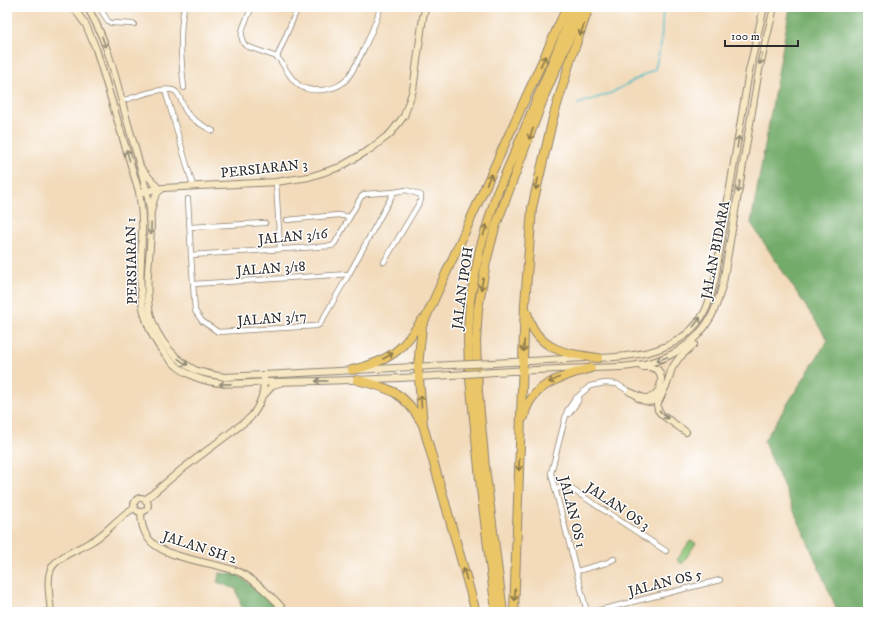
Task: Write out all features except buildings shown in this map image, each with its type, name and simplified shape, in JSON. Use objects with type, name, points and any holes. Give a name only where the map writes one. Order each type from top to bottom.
[{"type":"highway","points":[[476,612],[423,426],[418,367],[422,326],[567,7]]},
{"type":"highway","name":"JALAN IPOH","points":[[496,612],[481,489],[469,368],[468,336],[470,300],[480,249],[497,193],[575,7]]},
{"type":"highway","name":"JALAN IPOH","points":[[503,612],[485,468],[478,392],[476,342],[478,309],[486,262],[495,228],[545,94],[582,7]]},
{"type":"highway","points":[[514,612],[525,304],[532,208],[553,118],[571,58],[590,7]]},
{"type":"highway","points":[[525,304],[532,327],[539,337],[547,344],[563,352],[598,358]]},
{"type":"highway","points":[[352,370],[368,366],[395,352],[403,345],[426,316]]},
{"type":"highway","points":[[519,448],[524,413],[533,396],[541,388],[559,378],[591,368]]},
{"type":"highway","points":[[356,380],[375,384],[397,393],[409,403],[423,426]]},
{"type":"main road","name":"PERSIARAN 1","points":[[73,7],[86,25],[96,49],[139,192],[142,208],[140,266],[141,295],[145,317],[154,340],[173,364],[194,377],[219,384],[356,380],[451,375]]},
{"type":"main road","name":"PERSIARAN 1","points":[[87,7],[95,21],[105,46],[122,101],[146,191],[150,215],[151,242],[148,301],[160,338],[178,359],[196,370],[210,375],[225,377],[450,365]]},
{"type":"main road","name":"PERSIARAN 3","points":[[139,192],[161,188],[276,182],[309,177],[340,167],[370,150],[390,134],[404,116],[413,90],[423,17],[426,7]]},
{"type":"main road","name":"JALAN BIDARA","points":[[450,365],[634,355],[662,348],[684,335],[692,328],[704,311],[715,279],[749,71],[764,7]]},
{"type":"main road","name":"JALAN BIDARA","points":[[451,375],[523,370],[632,366],[656,362],[668,357],[689,344],[698,336],[711,317],[723,283],[759,70],[774,7]]},
{"type":"main road","points":[[140,167],[161,188],[156,194],[150,215]]},
{"type":"main road","points":[[686,432],[662,415],[658,410],[658,402],[676,363],[706,331],[713,321],[720,305],[723,283]]},
{"type":"main road","points":[[617,367],[650,367],[658,370],[660,374],[660,386],[652,396],[644,398],[630,392]]},
{"type":"main road","points":[[145,500],[181,470],[250,418],[260,404],[263,396],[264,374]]},
{"type":"main road","points":[[263,396],[273,385],[285,382]]},
{"type":"main road","points":[[630,392],[649,403],[663,392]]},
{"type":"main road","points":[[141,498],[145,500],[148,506],[141,512],[134,508],[134,503],[137,499],[141,498]]},
{"type":"main road","points":[[51,612],[49,580],[52,568],[60,559],[100,536],[125,513],[134,508]]},
{"type":"main road","name":"JALAN SH 2","points":[[141,512],[145,533],[152,544],[167,552],[242,573],[274,598],[285,612]]},
{"type":"street","points":[[99,7],[111,24],[134,24]]},
{"type":"street","points":[[184,7],[181,48],[184,88]]},
{"type":"street","points":[[252,7],[241,35],[243,43],[246,46],[277,57],[291,79],[301,87],[314,91],[339,86],[345,81],[356,63],[378,16],[380,7]]},
{"type":"street","points":[[277,57],[298,7]]},
{"type":"street","points":[[122,101],[165,90],[172,90],[176,92],[187,114],[213,131]]},
{"type":"street","points":[[165,90],[193,186]]},
{"type":"street","points":[[276,182],[280,249]]},
{"type":"street","points":[[384,262],[422,197],[421,195],[406,190],[394,192]]},
{"type":"street","name":"JALAN 3/16","points":[[191,255],[332,246],[361,197],[365,194],[394,192]]},
{"type":"street","name":"JALAN 3/17","points":[[188,199],[195,311],[202,321],[218,332],[316,326],[320,324],[350,274],[394,192]]},
{"type":"street","points":[[287,220],[338,215],[350,217]]},
{"type":"street","points":[[190,228],[265,223]]},
{"type":"street","name":"JALAN 3/18","points":[[193,284],[350,274]]},
{"type":"street","name":"JALAN OS 1","points":[[587,612],[551,473],[566,417],[571,405],[580,394],[590,386],[605,383],[616,384],[630,392]]},
{"type":"street","name":"JALAN OS 3","points":[[556,489],[564,487],[570,488],[666,551]]},
{"type":"street","points":[[576,571],[606,563],[614,558]]},
{"type":"street","name":"JALAN OS 5","points":[[592,612],[720,580]]},
{"type":"green space","points":[[790,7],[868,7],[868,612],[838,612],[764,441],[828,340],[751,223]]},
{"type":"green space","points":[[690,541],[696,543],[682,564],[677,560]]},
{"type":"green space","points":[[220,573],[238,575],[262,594],[280,612],[243,612],[236,589],[217,582]]},
{"type":"waterway","points":[[578,104],[611,93],[655,69],[661,44],[663,7]]}]
